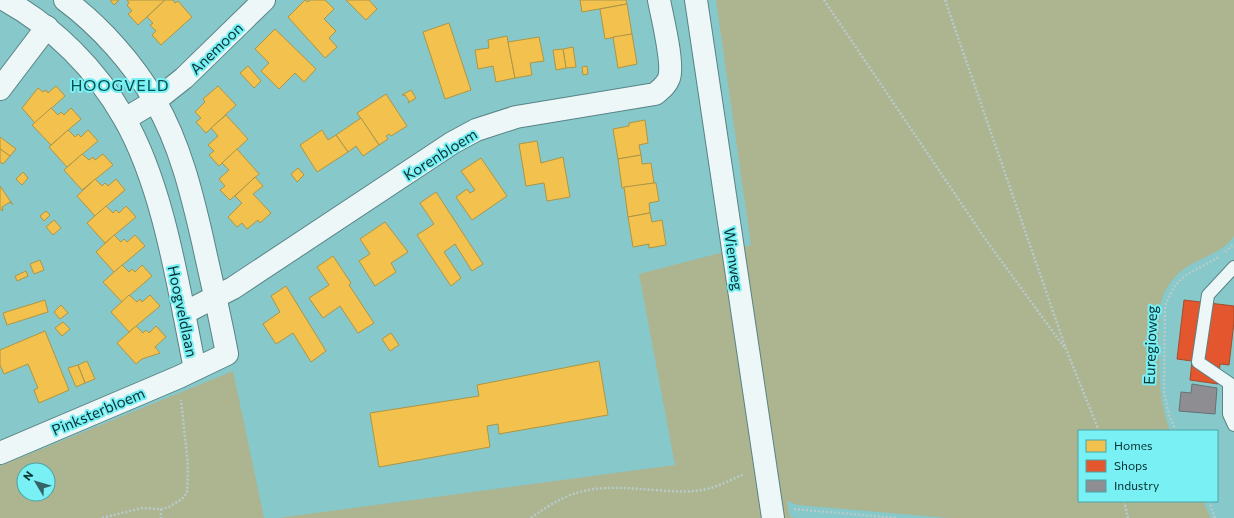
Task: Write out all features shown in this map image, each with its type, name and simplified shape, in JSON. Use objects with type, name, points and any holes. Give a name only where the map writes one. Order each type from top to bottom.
[{"type":"street","name":"Hoogveldlaan","points":[[4,0],[47,27],[80,59],[110,96],[124,119],[152,182],[184,312],[187,373],[227,354],[216,296],[192,195],[180,158],[155,101],[122,56],[86,17],[65,0]]},
{"type":"street","name":"Anemoon","points":[[124,119],[155,101],[184,78],[264,0]]},
{"type":"street","name":"Korenbloem","points":[[184,312],[239,284],[452,143],[476,130],[516,117],[655,94],[664,87],[669,76],[670,63],[659,0]]},
{"type":"street","name":"Wienweg","points":[[696,0],[772,513]]},
{"type":"street","points":[[0,89],[47,27]]},
{"type":"street","name":"Pinksterbloem","points":[[0,453],[187,373]]},
{"type":"lane","points":[[1234,267],[1208,295],[1198,362],[1229,383],[1229,414],[1234,425]]},
{"type":"path","points":[[824,0],[986,240],[1066,349]]},
{"type":"path","points":[[945,0],[1066,349],[1099,430]]},
{"type":"path","name":"Euregioweg","points":[[1176,430],[1169,415],[1164,392],[1165,306],[1172,291],[1182,277],[1216,258],[1234,244]]},
{"type":"path","points":[[102,518],[142,508],[161,509],[169,507],[182,499],[187,493],[187,373]]},
{"type":"path","points":[[531,518],[564,496],[580,491],[613,488],[682,492],[700,490],[716,487],[765,465]]},
{"type":"path","points":[[1124,502],[1128,518]]},
{"type":"path","points":[[1209,502],[1215,518]]},
{"type":"path","points":[[161,509],[161,518]]},
{"type":"path","points":[[772,513],[897,518]]},
{"type":"green space","points":[[716,0],[1234,0],[1234,236],[1217,251],[1180,272],[1163,295],[1160,305],[1159,372],[1163,407],[1170,430],[1078,430],[1078,502],[1203,502],[1211,518],[948,518],[798,505],[787,501],[790,517],[797,518],[278,518],[675,465],[639,274],[751,245]]},
{"type":"green space","points":[[233,371],[264,518],[0,518],[0,466]]},
{"type":"building: Homes","points":[[110,0],[119,0],[114,5]]},
{"type":"building: Homes","points":[[127,0],[165,0],[138,25],[128,14],[132,11],[127,5],[129,3]]},
{"type":"building: Homes","points":[[165,0],[173,0],[175,3],[178,1],[192,17],[161,45],[152,35],[156,31],[150,25],[153,23],[147,17]]},
{"type":"building: Homes","points":[[305,0],[308,2],[310,0],[325,0],[334,9],[324,19],[336,31],[329,38],[337,47],[325,58],[288,17]]},
{"type":"building: Homes","points":[[346,0],[369,0],[377,9],[366,20]]},
{"type":"building: Homes","points":[[580,0],[626,0],[627,4],[582,12]]},
{"type":"building: Homes","points":[[627,4],[632,34],[605,39],[600,9]]},
{"type":"building: Homes","points":[[449,23],[471,90],[445,99],[423,32]]},
{"type":"building: Homes","points":[[275,29],[316,69],[304,82],[295,73],[279,89],[261,71],[269,63],[255,49]]},
{"type":"building: Homes","points":[[632,34],[637,64],[618,68],[613,37]]},
{"type":"building: Homes","points":[[507,36],[515,78],[496,82],[493,66],[478,69],[475,50],[489,48],[488,40]]},
{"type":"building: Homes","points":[[539,37],[544,61],[530,63],[532,75],[515,78],[508,42]]},
{"type":"building: Homes","points":[[573,47],[576,67],[566,68],[563,49]]},
{"type":"building: Homes","points":[[563,49],[566,68],[556,70],[553,50]]},
{"type":"building: Homes","points":[[248,66],[261,81],[254,88],[240,73]]},
{"type":"building: Homes","points":[[587,66],[588,74],[583,75],[582,67]]},
{"type":"building: Homes","points":[[56,86],[65,96],[35,123],[22,108],[38,88],[43,92],[46,90],[48,93]]},
{"type":"building: Homes","points":[[218,86],[236,105],[206,133],[196,122],[201,118],[195,112],[205,102],[203,99]]},
{"type":"building: Homes","points":[[411,90],[416,98],[408,103],[409,101],[405,95],[402,95]]},
{"type":"building: Homes","points":[[386,94],[407,126],[391,136],[389,134],[386,136],[388,139],[379,145],[357,113]]},
{"type":"building: Homes","points":[[51,108],[58,115],[61,112],[64,115],[71,108],[81,119],[51,145],[32,125]]},
{"type":"building: Homes","points":[[226,115],[248,139],[219,166],[209,155],[214,151],[208,145],[218,136],[211,128]]},
{"type":"building: Homes","points":[[361,118],[379,145],[363,156],[356,146],[348,152],[336,135]]},
{"type":"building: Homes","points":[[645,120],[648,143],[639,145],[641,155],[618,159],[613,129],[629,126],[629,123]]},
{"type":"building: Homes","points":[[68,130],[75,137],[78,134],[81,137],[88,130],[98,141],[67,167],[49,147]]},
{"type":"building: Homes","points":[[322,130],[328,140],[336,135],[348,152],[317,172],[300,145]]},
{"type":"building: Homes","points":[[0,137],[16,149],[10,156],[0,149]]},
{"type":"building: Homes","points":[[537,141],[541,163],[563,157],[570,197],[547,201],[544,183],[526,186],[519,144]]},
{"type":"building: Homes","points":[[0,149],[10,156],[3,164],[0,162]]},
{"type":"building: Homes","points":[[237,149],[259,174],[230,200],[220,190],[225,186],[219,179],[229,170],[222,163]]},
{"type":"building: Homes","points":[[82,154],[89,160],[93,157],[95,160],[103,154],[113,165],[82,190],[64,170]]},
{"type":"building: Homes","points":[[641,155],[642,164],[651,163],[654,183],[622,188],[618,159]]},
{"type":"building: Homes","points":[[481,158],[507,196],[472,220],[456,197],[467,189],[470,193],[475,190],[461,171]]},
{"type":"building: Homes","points":[[298,168],[304,175],[297,182],[291,174]]},
{"type":"building: Homes","points":[[23,172],[28,178],[22,185],[16,179]]},
{"type":"building: Homes","points":[[255,177],[263,186],[253,194],[271,213],[260,223],[258,220],[247,229],[242,223],[237,227],[228,217],[242,203],[235,196]]},
{"type":"building: Homes","points":[[95,179],[102,186],[105,183],[108,186],[116,179],[125,190],[95,216],[77,196]]},
{"type":"building: Homes","points":[[656,183],[659,201],[649,203],[650,213],[628,217],[624,187]]},
{"type":"building: Homes","points":[[0,186],[13,205],[10,202],[2,207],[3,211],[0,209]]},
{"type":"building: Homes","points":[[436,192],[483,264],[472,271],[455,244],[444,252],[461,278],[451,286],[417,235],[434,224],[420,203]]},
{"type":"building: Homes","points":[[106,206],[113,213],[116,210],[119,213],[126,206],[136,217],[105,243],[87,223]]},
{"type":"building: Homes","points":[[46,211],[50,215],[44,221],[40,216]]},
{"type":"building: Homes","points":[[650,213],[652,222],[662,220],[666,245],[649,248],[649,244],[633,247],[628,217]]},
{"type":"building: Homes","points":[[54,220],[61,228],[53,235],[46,227]]},
{"type":"building: Homes","points":[[385,222],[408,252],[391,263],[396,272],[375,286],[359,261],[370,254],[360,239]]},
{"type":"building: Homes","points":[[114,235],[121,242],[124,239],[127,242],[135,235],[145,246],[114,272],[96,252]]},
{"type":"building: Homes","points":[[333,256],[351,283],[349,285],[374,323],[358,333],[340,306],[323,318],[309,298],[329,285],[317,267]]},
{"type":"building: Homes","points":[[40,260],[44,270],[34,274],[30,264]]},
{"type":"building: Homes","points":[[122,265],[129,272],[132,269],[135,272],[142,265],[152,276],[122,302],[103,282]]},
{"type":"building: Homes","points":[[26,271],[28,276],[17,281],[15,276]]},
{"type":"building: Homes","points":[[286,286],[326,351],[311,362],[293,333],[276,344],[263,324],[280,312],[271,296]]},
{"type":"building: Homes","points":[[129,295],[137,302],[140,299],[142,302],[150,295],[160,306],[129,332],[111,312]]},
{"type":"building: Homes","points":[[45,300],[48,312],[7,325],[3,313]]},
{"type":"building: Homes","points":[[61,305],[68,313],[60,319],[54,312]]},
{"type":"building: Homes","points":[[63,322],[70,329],[62,336],[55,328]]},
{"type":"building: Homes","points":[[136,326],[143,333],[146,330],[149,333],[156,326],[166,337],[155,347],[160,353],[142,359],[136,364],[117,343]]},
{"type":"building: Homes","points":[[45,331],[69,390],[39,403],[34,390],[38,388],[28,364],[4,374],[0,365],[0,350]]},
{"type":"building: Homes","points":[[391,333],[399,345],[390,351],[382,339]]},
{"type":"building: Homes","points":[[87,361],[95,379],[85,383],[78,365]]},
{"type":"building: Homes","points":[[599,361],[608,415],[499,434],[498,424],[487,426],[490,447],[379,467],[370,413],[479,396],[477,385]]},
{"type":"building: Homes","points":[[78,365],[85,383],[76,387],[68,368]]},
{"type":"building: Shops","points":[[1184,300],[1234,306],[1234,322],[1229,365],[1220,364],[1218,384],[1190,380],[1192,361],[1177,359]]},
{"type":"building: Industry","points":[[1192,384],[1217,388],[1215,414],[1179,411],[1181,392],[1191,393]]},
{"type":"district","name":"HOOGVELD","points":[[120,84]]}]
